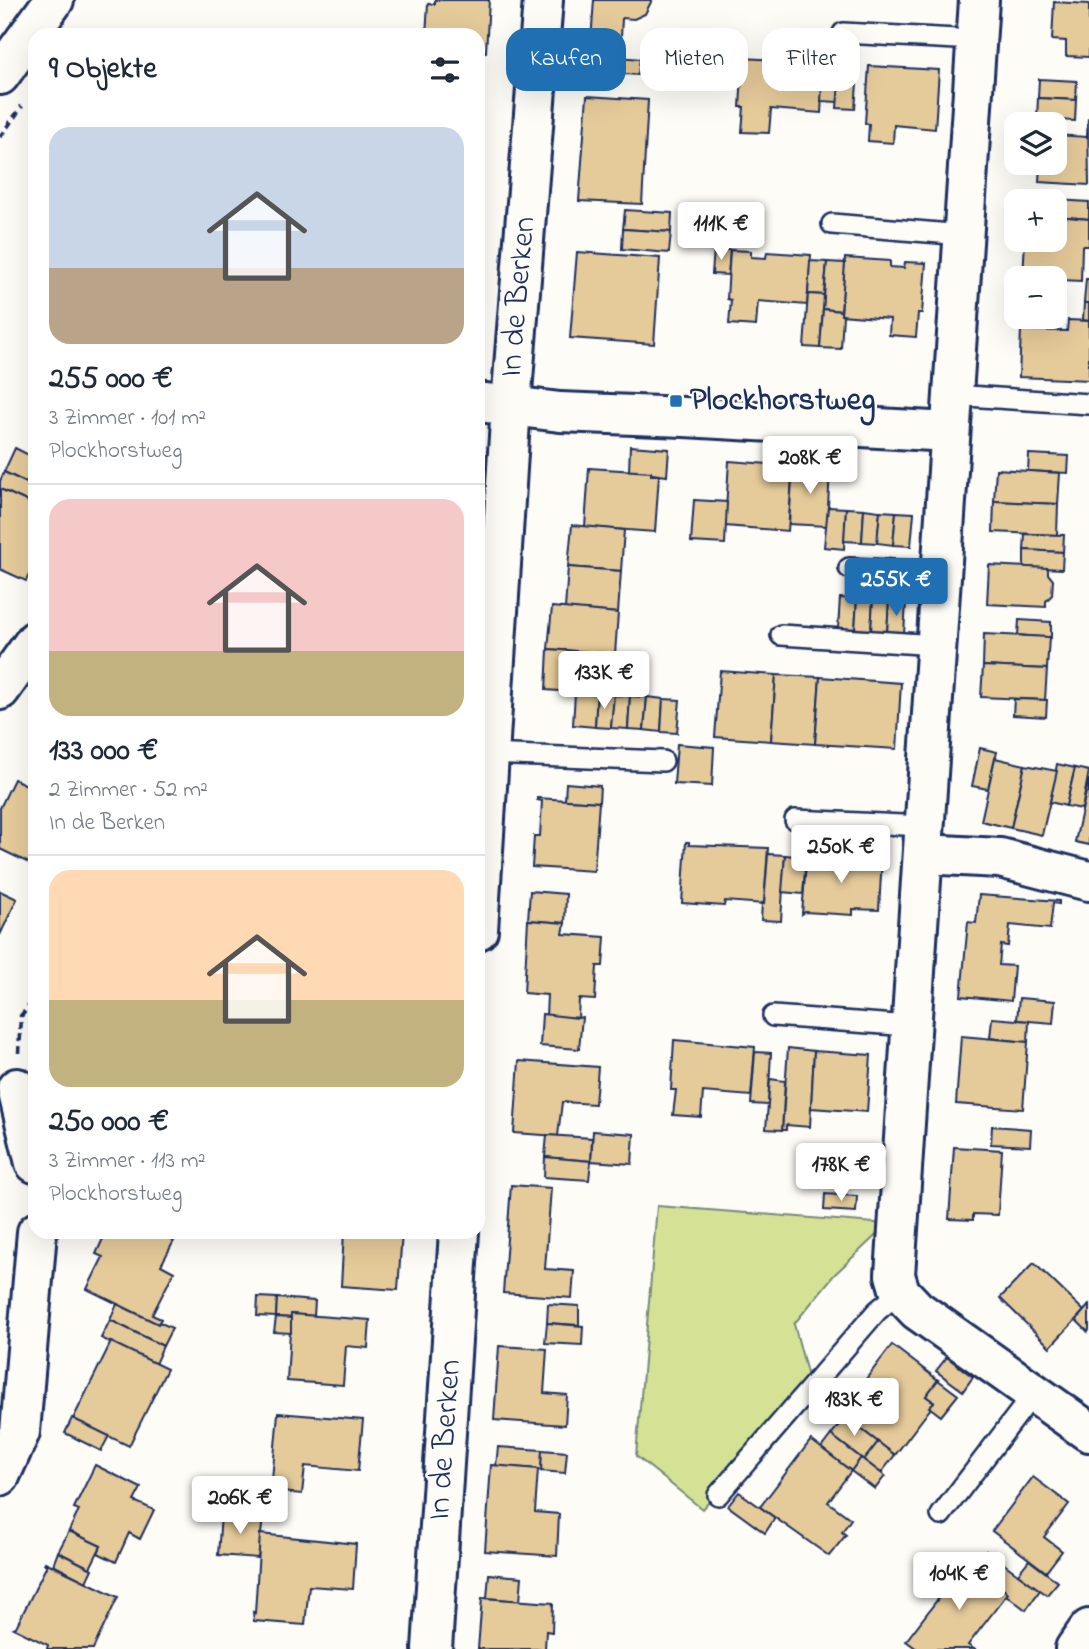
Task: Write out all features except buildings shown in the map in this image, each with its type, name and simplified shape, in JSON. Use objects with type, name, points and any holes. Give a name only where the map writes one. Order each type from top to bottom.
[{"type":"street","points":[[41,28],[54,0]]},
{"type":"street","name":"In de Berken","points":[[485,818],[489,754],[494,404],[543,0]]},
{"type":"street","points":[[978,0],[895,1275],[900,1292],[917,1310],[1089,1432]]},
{"type":"street","points":[[14,87],[28,57]]},
{"type":"street","points":[[494,404],[560,412],[684,416],[951,414]]},
{"type":"street","points":[[0,690],[28,651]]},
{"type":"street","points":[[924,840],[1089,881]]},
{"type":"street","points":[[17,1088],[28,1134]]},
{"type":"street","points":[[0,1476],[20,1432],[36,1239]]},
{"type":"street","name":"In de Berken","points":[[432,1649],[459,1239]]},
{"type":"street","points":[[1075,1649],[1089,1629]]},
{"type":"lane","points":[[860,34],[976,40]]},
{"type":"lane","points":[[832,224],[963,235]]},
{"type":"lane","points":[[951,414],[1089,404]]},
{"type":"lane","points":[[849,568],[941,572]]},
{"type":"lane","points":[[781,635],[936,646]]},
{"type":"lane","points":[[489,754],[663,761]]},
{"type":"lane","points":[[795,820],[924,840]]},
{"type":"lane","points":[[773,1016],[910,1026]]},
{"type":"lane","points":[[718,1495],[877,1311],[900,1292]]},
{"type":"lane","points":[[941,1515],[1034,1393]]},
{"type":"path","points":[[0,137],[14,87]]},
{"type":"path","points":[[17,1088],[21,1016],[28,1008]]},
{"type":"green space","points":[[657,1206],[888,1224],[834,1275],[794,1324],[811,1388],[702,1509],[636,1456]]},
{"type":"place","name":"Plockhorstweg","points":[[676,401]]}]
